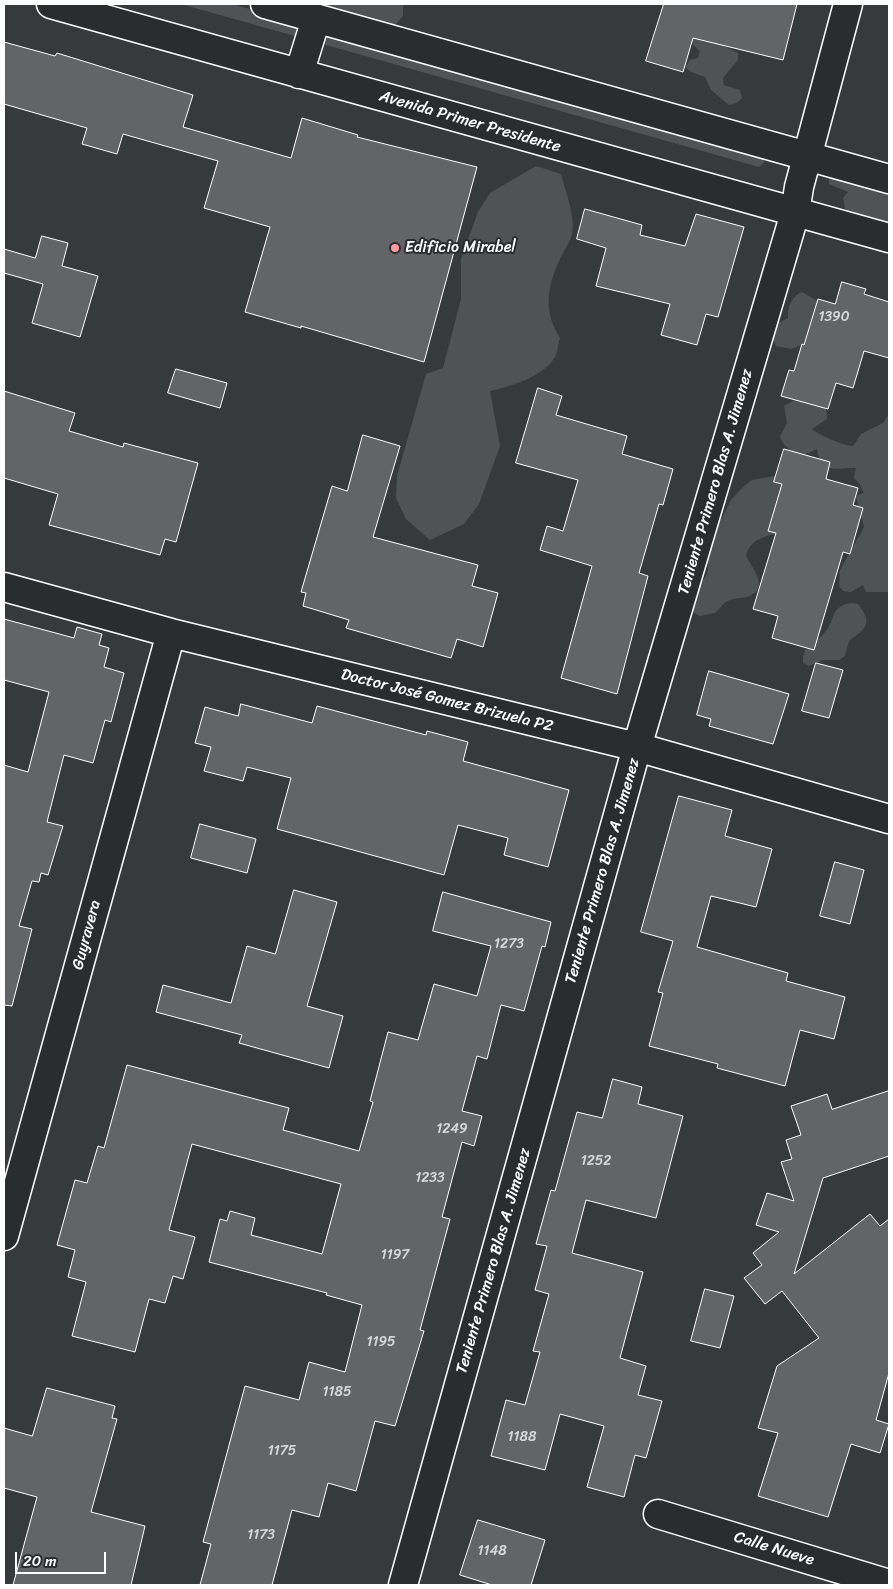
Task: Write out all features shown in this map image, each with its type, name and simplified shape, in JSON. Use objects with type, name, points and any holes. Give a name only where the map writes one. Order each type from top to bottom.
[{"type":"street","name":"Avenida Primer Presidente","points":[[51,4],[889,238]]},
{"type":"street","points":[[265,4],[889,180]]},
{"type":"street","name":"Teniente Primero Blas A. Jimenez","points":[[403,1585],[637,747],[795,213],[807,157],[848,4]]},
{"type":"street","points":[[299,74],[316,19]]},
{"type":"street","name":"Doctor José Gomez Brizuela P2","points":[[4,587],[171,633],[637,747],[889,819]]},
{"type":"street","name":"Guyravera","points":[[4,1236],[171,633]]},
{"type":"street","name":"Calle Nueve","points":[[658,1514],[889,1584]]},
{"type":"shaded area","points":[[181,4],[232,4],[763,153],[764,163],[759,167]]},
{"type":"shaded area","points":[[326,4],[403,4],[403,16],[393,27],[329,8]]},
{"type":"shaded area","points":[[691,24],[723,39],[724,46],[738,53],[738,60],[723,78],[724,85],[740,90],[742,98],[737,103],[729,105],[711,90],[705,77],[691,72],[685,67],[690,60],[698,58],[700,51],[691,39]]},
{"type":"shaded area","points":[[536,166],[561,174],[573,220],[571,237],[560,259],[550,289],[549,309],[560,338],[557,353],[550,364],[535,375],[526,380],[490,391],[500,446],[479,504],[464,524],[430,540],[406,519],[396,498],[397,476],[426,374],[443,368],[461,299],[461,259],[478,212],[490,193]]},
{"type":"shaded area","points":[[829,176],[889,186],[889,240],[846,213],[843,198],[848,192],[829,184]]},
{"type":"shaded area","points":[[802,292],[819,302],[806,343],[791,349],[776,346],[770,332],[774,325],[788,318],[791,302],[795,296]]},
{"type":"shaded area","points":[[795,400],[826,408],[827,419],[812,429],[849,446],[853,446],[861,434],[883,423],[889,414],[889,592],[866,592],[863,585],[851,592],[843,591],[839,586],[840,570],[864,527],[856,496],[864,493],[854,478],[856,468],[836,469],[826,467],[819,458],[817,449],[801,454],[793,452],[783,443],[780,436],[787,423],[784,406]]},
{"type":"shaded area","points":[[780,475],[788,476],[782,533],[770,535],[755,542],[748,550],[746,556],[758,578],[758,588],[755,593],[743,598],[729,600],[715,613],[700,616],[693,612],[691,604],[694,589],[705,578],[708,570],[707,527],[721,520],[731,500],[752,480]]},
{"type":"shaded area","points":[[850,603],[858,604],[863,611],[866,617],[866,626],[849,641],[845,656],[839,660],[823,660],[809,666],[803,663],[803,657],[807,648],[825,632],[836,611],[843,605]]},
{"type":"building","points":[[664,4],[797,4],[783,60],[693,38],[683,72],[646,61]]},
{"type":"building","points":[[4,42],[55,56],[57,53],[193,95],[183,127],[291,158],[302,118],[358,135],[357,137],[477,167],[424,362],[301,326],[301,328],[245,312],[270,227],[204,208],[218,161],[123,134],[117,154],[82,144],[87,128],[4,104]]},
{"type":"building","points":[[585,209],[642,225],[640,235],[685,246],[696,214],[744,227],[718,317],[706,314],[697,345],[661,335],[670,304],[596,286],[606,248],[577,239]]},
{"type":"building","points":[[42,236],[68,243],[62,266],[98,276],[80,337],[32,323],[43,284],[4,273],[4,249],[35,258]]},
{"type":"building","points":[[842,282],[866,289],[864,294],[889,302],[889,358],[864,351],[853,388],[836,383],[828,409],[781,396],[789,370],[794,371],[802,344],[804,345],[818,299],[835,304]]},
{"type":"building","points":[[176,369],[227,383],[220,408],[168,393]]},
{"type":"building","points":[[538,388],[562,396],[556,415],[627,436],[622,454],[673,469],[663,505],[659,504],[639,573],[648,576],[617,694],[561,678],[592,566],[540,550],[547,526],[563,531],[578,480],[516,463]]},
{"type":"building","points":[[4,391],[75,413],[69,431],[123,447],[124,443],[198,463],[176,542],[165,539],[160,555],[49,525],[58,494],[4,478]]},
{"type":"building","points":[[363,435],[400,446],[373,537],[478,565],[472,586],[498,593],[483,647],[457,639],[451,658],[346,628],[349,620],[303,606],[306,593],[301,592],[332,486],[347,491]]},
{"type":"building","points":[[784,449],[830,462],[826,479],[858,488],[853,505],[863,508],[850,554],[843,552],[814,650],[772,638],[778,616],[753,609],[776,533],[768,531],[782,484],[774,482]]},
{"type":"building","points":[[4,619],[74,638],[77,627],[102,634],[99,645],[109,648],[104,667],[124,673],[111,722],[105,720],[93,763],[64,755],[47,822],[63,826],[48,875],[41,873],[39,882],[32,881],[19,926],[32,929],[12,1006],[4,1005],[4,765],[28,772],[49,692],[4,680]]},
{"type":"building","points":[[816,663],[843,670],[829,718],[802,711]]},
{"type":"building","points":[[709,671],[789,694],[773,744],[709,726],[711,719],[697,715]]},
{"type":"building","points":[[241,704],[312,723],[317,706],[426,735],[427,731],[468,742],[463,761],[569,790],[548,867],[504,855],[508,838],[458,825],[444,875],[277,829],[291,778],[247,767],[243,781],[204,771],[211,747],[195,743],[205,707],[238,716]]},
{"type":"building","points":[[679,796],[732,810],[725,836],[772,849],[756,907],[711,896],[697,947],[788,973],[786,981],[845,997],[834,1039],[800,1030],[785,1086],[717,1068],[718,1064],[649,1046],[663,993],[658,992],[673,941],[641,932]]},
{"type":"building","points":[[200,824],[256,839],[247,873],[191,858]]},
{"type":"building","points":[[835,862],[864,870],[850,924],[820,916]]},
{"type":"building","points":[[294,890],[337,902],[307,1006],[343,1016],[329,1068],[239,1043],[242,1035],[156,1012],[163,985],[231,1003],[247,946],[275,954]]},
{"type":"building","points":[[443,892],[551,922],[545,947],[542,946],[524,1011],[501,1005],[487,1059],[477,1056],[462,1111],[482,1116],[474,1146],[462,1142],[442,1217],[450,1219],[420,1330],[424,1331],[395,1426],[375,1421],[356,1491],[328,1483],[319,1517],[292,1510],[272,1585],[200,1585],[211,1544],[203,1542],[245,1386],[299,1400],[309,1362],[345,1372],[362,1305],[326,1295],[327,1293],[209,1262],[220,1219],[227,1221],[230,1211],[255,1218],[251,1235],[322,1254],[341,1184],[192,1144],[169,1230],[195,1237],[183,1279],[173,1276],[165,1303],[149,1299],[135,1352],[72,1336],[86,1282],[68,1277],[75,1250],[57,1245],[75,1180],[87,1183],[98,1146],[104,1148],[127,1065],[289,1108],[283,1130],[359,1151],[373,1102],[370,1101],[388,1032],[418,1040],[434,984],[477,996],[491,946],[433,931]]},
{"type":"building","points":[[613,1079],[642,1087],[638,1104],[683,1116],[656,1218],[586,1200],[572,1253],[643,1272],[620,1358],[646,1366],[638,1395],[662,1401],[646,1458],[635,1455],[624,1497],[587,1487],[604,1426],[560,1414],[545,1470],[491,1456],[506,1400],[525,1405],[540,1352],[533,1351],[549,1294],[535,1290],[547,1246],[536,1244],[551,1190],[555,1191],[577,1112],[602,1118]]},
{"type":"building","points":[[889,1091],[889,1156],[823,1178],[794,1274],[870,1214],[880,1226],[889,1219],[889,1373],[876,1420],[889,1424],[880,1453],[851,1444],[828,1517],[758,1496],[778,1433],[758,1428],[777,1366],[819,1338],[782,1291],[765,1304],[744,1278],[762,1265],[753,1253],[779,1232],[756,1225],[767,1193],[794,1201],[781,1162],[792,1159],[786,1140],[801,1135],[791,1106],[827,1094],[832,1109]]},
{"type":"building","points":[[705,1289],[734,1296],[720,1348],[691,1341]]},
{"type":"building","points":[[47,1388],[115,1406],[112,1418],[117,1419],[91,1512],[145,1526],[131,1585],[13,1585],[37,1497],[4,1488],[4,1428],[32,1436]]},
{"type":"building","points":[[478,1520],[545,1540],[531,1585],[492,1585],[460,1575]]},
{"type":"place","name":"Edificio Mirabel","points":[[395,248]]}]
